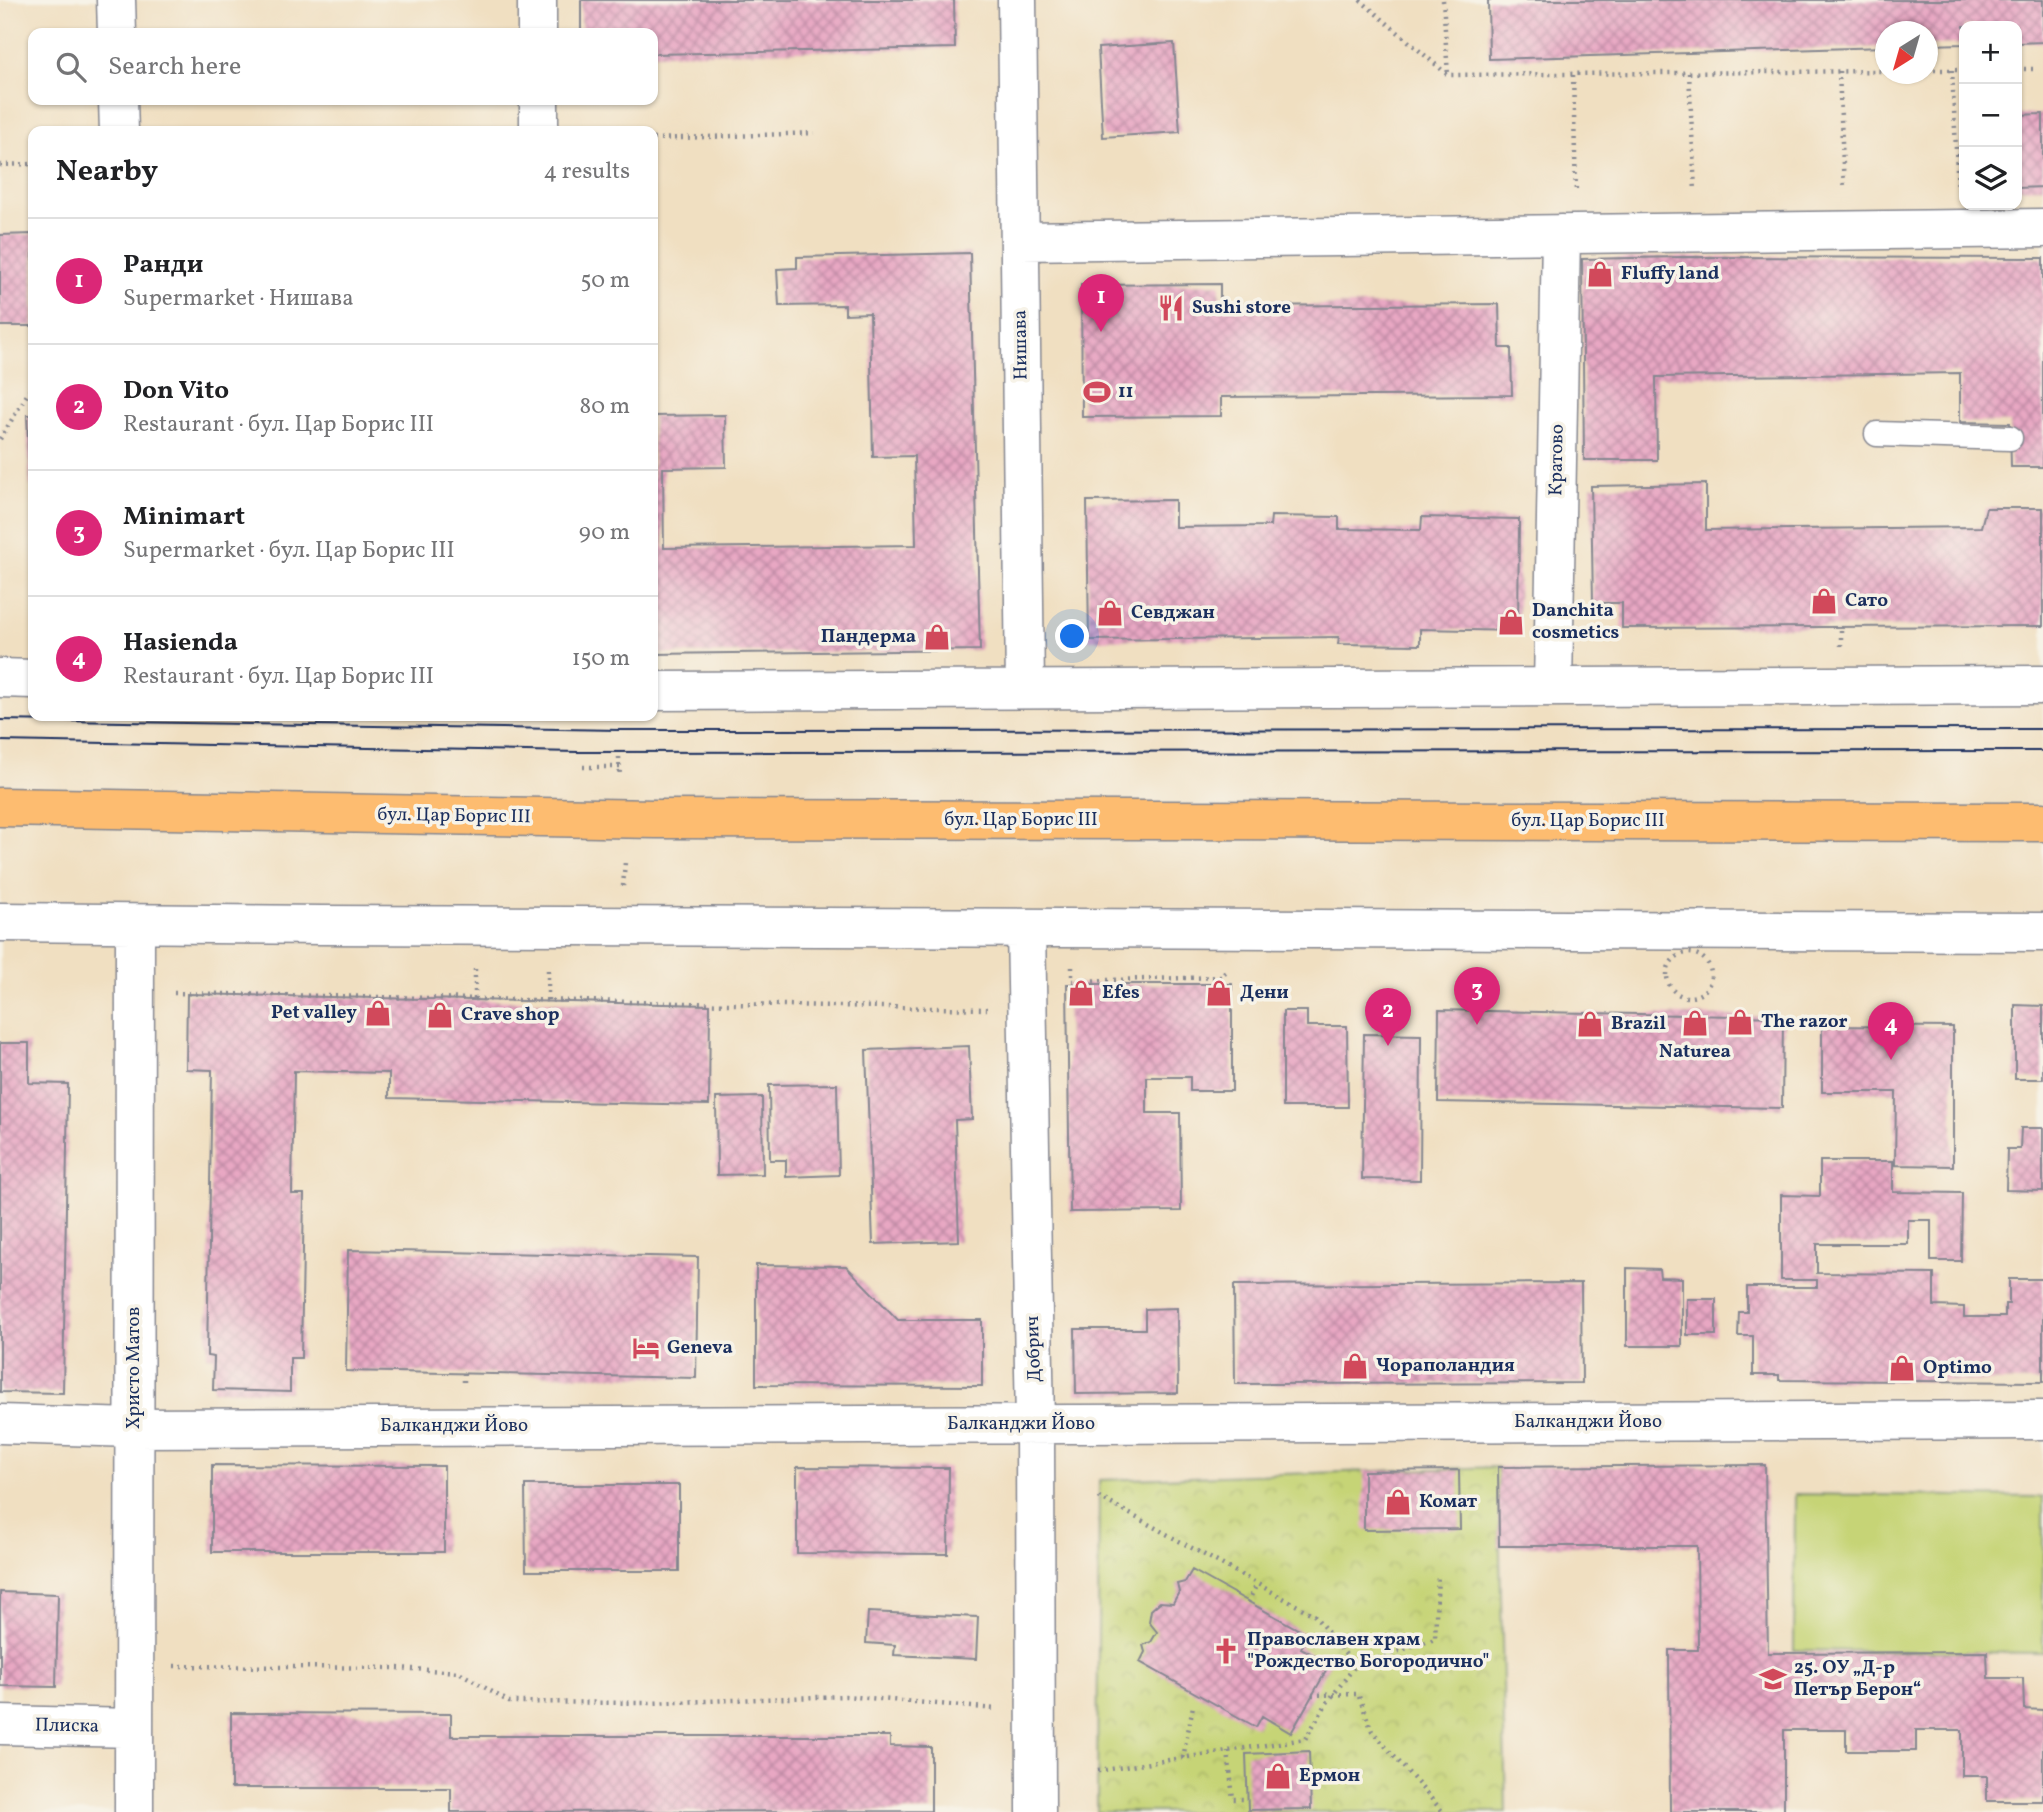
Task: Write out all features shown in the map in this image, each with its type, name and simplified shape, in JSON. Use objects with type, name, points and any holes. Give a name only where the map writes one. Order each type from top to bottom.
[{"type":"main road","name":"бул. Цар Борис III","points":[[0,807],[622,819],[2043,822]]},
{"type":"street","points":[[116,0],[117,28]]},
{"type":"street","points":[[537,0],[537,28]]},
{"type":"street","name":"Нишава","points":[[1017,0],[1024,690]]},
{"type":"street","points":[[118,105],[119,126]]},
{"type":"street","points":[[538,105],[539,126]]},
{"type":"street","points":[[1020,241],[2043,228]]},
{"type":"street","name":"Кратово","points":[[1553,687],[1569,234]]},
{"type":"street","points":[[0,678],[28,679]]},
{"type":"street","points":[[658,691],[2043,685]]},
{"type":"street","points":[[0,922],[135,925],[2043,932]]},
{"type":"street","name":"Христо Матов","points":[[134,1812],[135,925]]},
{"type":"street","name":"Добрич","points":[[1026,928],[1035,1424],[1035,1812]]},
{"type":"street","name":"Балканджи Йово","points":[[0,1424],[134,1428],[2043,1420]]},
{"type":"street","name":"Плиска","points":[[0,1724],[134,1728]]},
{"type":"lane","points":[[1877,433],[2010,438]]},
{"type":"path","points":[[1360,0],[1448,75],[1875,71]]},
{"type":"path","points":[[1443,0],[1448,75]]},
{"type":"path","points":[[2022,69],[2033,69]]},
{"type":"path","points":[[1938,70],[1959,70]]},
{"type":"path","points":[[1952,70],[1960,229]]},
{"type":"path","points":[[1839,71],[1846,230]]},
{"type":"path","points":[[1689,73],[1697,232]]},
{"type":"path","points":[[1569,234],[1573,75]]},
{"type":"path","points":[[658,139],[814,133]]},
{"type":"path","points":[[0,164],[28,163]]},
{"type":"path","points":[[0,439],[28,393]]},
{"type":"path","points":[[620,757],[620,777]]},
{"type":"path","points":[[583,767],[620,767]]},
{"type":"path","points":[[1072,954],[1072,981],[1222,977],[1230,965]]},
{"type":"path","points":[[1691,954],[1702,957],[1709,965],[1711,977],[1708,987],[1700,995],[1689,997],[1677,994],[1670,985],[1668,974],[1671,963],[1680,956],[1691,954]]},
{"type":"path","points":[[475,962],[475,999]]},
{"type":"path","points":[[548,962],[548,1000]]},
{"type":"path","points":[[135,992],[989,1009]]},
{"type":"path","points":[[1099,1497],[1314,1615],[1355,1666]]},
{"type":"path","points":[[1098,1771],[1305,1740],[1355,1666],[1436,1639],[1438,1574]]},
{"type":"path","points":[[1248,1602],[1257,1584]]},
{"type":"path","points":[[134,1666],[398,1668],[459,1672],[509,1702],[650,1703],[845,1696],[1035,1713]]},
{"type":"path","points":[[1312,1695],[1358,1694],[1372,1731],[1443,1812]]},
{"type":"path","points":[[1183,1758],[1193,1706]]},
{"type":"path","points":[[1228,1751],[1233,1799],[1248,1799]]},
{"type":"green space","points":[[1498,1467],[1506,1812],[1097,1812],[1099,1480]]},
{"type":"green space","points":[[1795,1494],[2043,1497],[2043,1653],[1794,1650]]},
{"type":"building","points":[[581,0],[954,0],[955,48],[658,54],[658,28],[581,28]]},
{"type":"building","points":[[1488,0],[2043,0],[2043,42],[2022,43],[2022,21],[1959,21],[1959,44],[1938,45],[1938,21],[1875,21],[1875,47],[1489,59]]},
{"type":"building","points":[[1174,43],[1180,132],[1103,137],[1098,48]]},
{"type":"building","points":[[2043,114],[2043,187],[2022,188],[2022,115]]},
{"type":"building","points":[[28,234],[28,326],[0,326],[0,235]]},
{"type":"building","points":[[970,253],[980,650],[658,654],[658,416],[725,415],[726,467],[663,468],[664,548],[916,545],[914,456],[873,457],[870,313],[845,314],[845,305],[779,306],[777,269],[797,268],[797,257]]},
{"type":"building","points":[[2043,258],[2043,467],[2011,467],[2010,423],[1960,422],[1960,373],[1656,377],[1657,460],[1584,460],[1582,259]]},
{"type":"building","points":[[1220,284],[1220,306],[1499,304],[1500,348],[1511,348],[1512,395],[1221,397],[1221,416],[1082,417],[1081,285]]},
{"type":"building","points":[[1706,484],[1706,530],[1981,527],[1986,508],[2043,508],[2043,626],[1622,628],[1622,603],[1593,603],[1591,486]]},
{"type":"building","points":[[1175,500],[1175,527],[1270,526],[1271,516],[1339,517],[1339,529],[1421,530],[1422,517],[1519,519],[1518,631],[1420,629],[1420,645],[1338,644],[1339,637],[1089,640],[1087,501]]},
{"type":"building","points":[[1067,984],[1232,984],[1232,1091],[1190,1091],[1190,1077],[1147,1077],[1147,1113],[1180,1113],[1181,1211],[1070,1212]]},
{"type":"building","points":[[187,994],[710,1005],[709,1105],[389,1098],[389,1073],[294,1071],[292,1194],[304,1194],[301,1358],[290,1358],[290,1392],[213,1390],[214,1357],[207,1356],[212,1070],[186,1069]]},
{"type":"building","points":[[2015,1005],[2043,1006],[2043,1079],[2015,1079]]},
{"type":"building","points":[[1439,1010],[1783,1017],[1782,1108],[1438,1102]]},
{"type":"building","points":[[1283,1011],[1307,1011],[1307,1026],[1347,1026],[1348,1107],[1283,1107]]},
{"type":"building","points":[[1822,1026],[1953,1027],[1953,1166],[1895,1165],[1896,1092],[1822,1092]]},
{"type":"building","points":[[1364,1034],[1421,1035],[1420,1180],[1362,1179]]},
{"type":"building","points":[[0,1043],[29,1043],[29,1083],[68,1084],[63,1393],[0,1392]]},
{"type":"building","points":[[969,1046],[972,1119],[955,1120],[959,1241],[873,1244],[866,1050]]},
{"type":"building","points":[[837,1084],[839,1175],[786,1177],[786,1160],[770,1160],[769,1085]]},
{"type":"building","points":[[762,1097],[763,1174],[717,1175],[716,1098]]},
{"type":"building","points":[[2021,1128],[2043,1128],[2043,1191],[2006,1190],[2007,1149],[2020,1149]]},
{"type":"building","points":[[1820,1161],[1893,1161],[1893,1192],[1962,1193],[1961,1261],[1931,1261],[1931,1220],[1908,1220],[1908,1244],[1817,1244],[1817,1273],[1934,1274],[1934,1306],[1964,1307],[1964,1317],[2005,1317],[2005,1304],[2009,1304],[2009,1279],[2043,1279],[2043,1382],[1779,1380],[1779,1375],[1753,1375],[1753,1336],[1738,1336],[1739,1312],[1747,1312],[1747,1287],[1817,1287],[1817,1280],[1781,1280],[1781,1195],[1820,1196]]},
{"type":"building","points":[[348,1250],[698,1257],[696,1378],[346,1371]]},
{"type":"building","points":[[756,1265],[846,1266],[898,1320],[982,1320],[982,1386],[756,1385]]},
{"type":"building","points":[[1627,1268],[1659,1269],[1660,1277],[1682,1278],[1682,1346],[1627,1346]]},
{"type":"building","points":[[1581,1283],[1582,1383],[1235,1384],[1234,1285]]},
{"type":"building","points":[[1687,1299],[1716,1299],[1716,1335],[1687,1335]]},
{"type":"building","points":[[1177,1308],[1178,1393],[1076,1394],[1075,1329],[1145,1329],[1145,1309]]},
{"type":"building","points":[[212,1465],[444,1466],[444,1552],[212,1552]]},
{"type":"building","points":[[1765,1465],[1768,1653],[1987,1652],[1988,1678],[2023,1678],[2024,1709],[2043,1710],[2043,1801],[1987,1801],[1987,1776],[1962,1776],[1962,1730],[1916,1730],[1916,1751],[1846,1751],[1846,1730],[1784,1730],[1784,1812],[1670,1812],[1669,1650],[1698,1650],[1697,1546],[1499,1546],[1498,1467]]},
{"type":"building","points":[[797,1467],[949,1468],[948,1554],[797,1553]]},
{"type":"building","points":[[1459,1470],[1460,1529],[1364,1530],[1364,1471]]},
{"type":"building","points":[[525,1485],[679,1485],[679,1571],[526,1571]]},
{"type":"building","name":"Православен храм \"Рождество Богородично\"","points":[[1192,1570],[1308,1635],[1301,1648],[1330,1664],[1291,1733],[1262,1716],[1256,1727],[1140,1662],[1145,1652],[1143,1645],[1151,1642],[1157,1632],[1149,1622],[1151,1610],[1160,1602],[1173,1603],[1179,1592],[1177,1584],[1185,1582]]},
{"type":"building","points":[[0,1592],[58,1594],[56,1687],[0,1686]]},
{"type":"building","points":[[868,1612],[978,1617],[976,1659],[894,1655],[895,1645],[866,1643]]},
{"type":"building","points":[[231,1713],[451,1714],[451,1736],[890,1736],[890,1746],[931,1747],[931,1811],[451,1812],[451,1788],[231,1788]]},
{"type":"building","name":"Ермон","points":[[1309,1751],[1311,1809],[1248,1810],[1246,1754]]},
{"type":"tram line","points":[[0,720],[28,720]]},
{"type":"tram line","points":[[62,721],[620,730],[2043,729]]},
{"type":"tram line","points":[[0,741],[578,752],[2043,751]]},
{"type":"place","name":"Fluffy land","points":[[1600,274]]},
{"type":"place","name":"Sushi store","points":[[1171,308]]},
{"type":"place","name":"Ранди","points":[[1101,332]]},
{"type":"place","name":"11","points":[[1097,392]]},
{"type":"place","name":"Сато","points":[[1824,601]]},
{"type":"place","name":"Севджан","points":[[1110,613]]},
{"type":"place","name":"Danchita cosmetics","points":[[1511,622]]},
{"type":"place","name":"Пандерма","points":[[937,637]]},
{"type":"place","name":"Efes","points":[[1081,993]]},
{"type":"place","name":"Дени","points":[[1219,993]]},
{"type":"place","name":"Pet valley","points":[[378,1013]]},
{"type":"place","name":"Crave shop","points":[[440,1015]]},
{"type":"place","name":"The razor","points":[[1740,1022]]},
{"type":"place","name":"Naturea","points":[[1695,1023]]},
{"type":"place","name":"Brazil","points":[[1590,1024]]},
{"type":"place","name":"Minimart","points":[[1477,1025]]},
{"type":"place","name":"Don Vito","points":[[1388,1046]]},
{"type":"place","name":"Hasienda","points":[[1891,1060]]},
{"type":"place","name":"Geneva","points":[[646,1348]]},
{"type":"place","name":"Чораполандия","points":[[1355,1366]]},
{"type":"place","name":"Optimo","points":[[1902,1368]]},
{"type":"place","name":"Комат","points":[[1398,1502]]},
{"type":"place","name":"Православен храм \"Рождество Богородично\"","points":[[1226,1651]]},
{"type":"place","name":"25. ОУ „Д-р Петър Берон“","points":[[1773,1679]]},
{"type":"place","name":"Ермон","points":[[1278,1776]]}]
